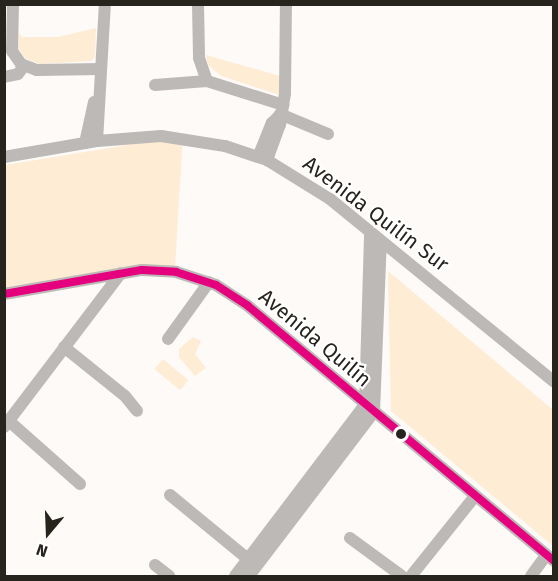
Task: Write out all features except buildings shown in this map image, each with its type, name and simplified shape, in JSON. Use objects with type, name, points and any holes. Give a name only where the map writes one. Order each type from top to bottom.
[{"type":"street","points":[[13,4],[12,51],[24,66],[37,70],[100,69]]},
{"type":"street","points":[[91,142],[98,92],[105,4]]},
{"type":"street","points":[[198,4],[199,58],[207,81]]},
{"type":"street","points":[[262,159],[281,112],[286,4]]},
{"type":"street","points":[[4,77],[18,74],[24,66]]},
{"type":"street","points":[[154,85],[207,81],[328,134]]},
{"type":"street","name":"Avenida Quilín Sur","points":[[4,157],[137,136],[185,138],[262,159],[310,184],[554,382]]},
{"type":"street","points":[[235,576],[369,409],[370,232]]},
{"type":"street","points":[[252,575],[369,409],[381,241]]},
{"type":"street","name":"Avenida Quilín","points":[[4,294],[121,273],[167,270],[209,282],[248,306],[550,558]]},
{"type":"street","points":[[80,484],[7,424],[121,273]]},
{"type":"street","points":[[168,339],[209,282]]},
{"type":"street","points":[[64,347],[130,400],[137,411]]},
{"type":"street","points":[[170,495],[249,559]]},
{"type":"street","points":[[411,576],[475,496]]},
{"type":"street","points":[[350,538],[402,576]]},
{"type":"street","points":[[531,576],[550,558]]},
{"type":"street","points":[[155,565],[169,576]]},
{"type":"shaded area","points":[[96,28],[95,57],[91,61],[40,64],[26,59],[18,48],[19,33],[22,37],[58,37]]},
{"type":"shaded area","points":[[206,55],[280,76],[280,95],[221,76],[208,65]]},
{"type":"shaded area","points":[[183,136],[175,266],[5,289],[5,165]]},
{"type":"shaded area","points":[[388,271],[553,410],[553,546],[391,411]]},
{"type":"shaded area","points":[[193,337],[201,341],[195,354],[206,368],[195,376],[179,357],[179,349]]},
{"type":"shaded area","points":[[163,359],[188,380],[180,390],[155,369]]},
{"type":"transit line","points":[[4,294],[142,270],[176,272],[216,285],[248,306],[554,561]]}]
